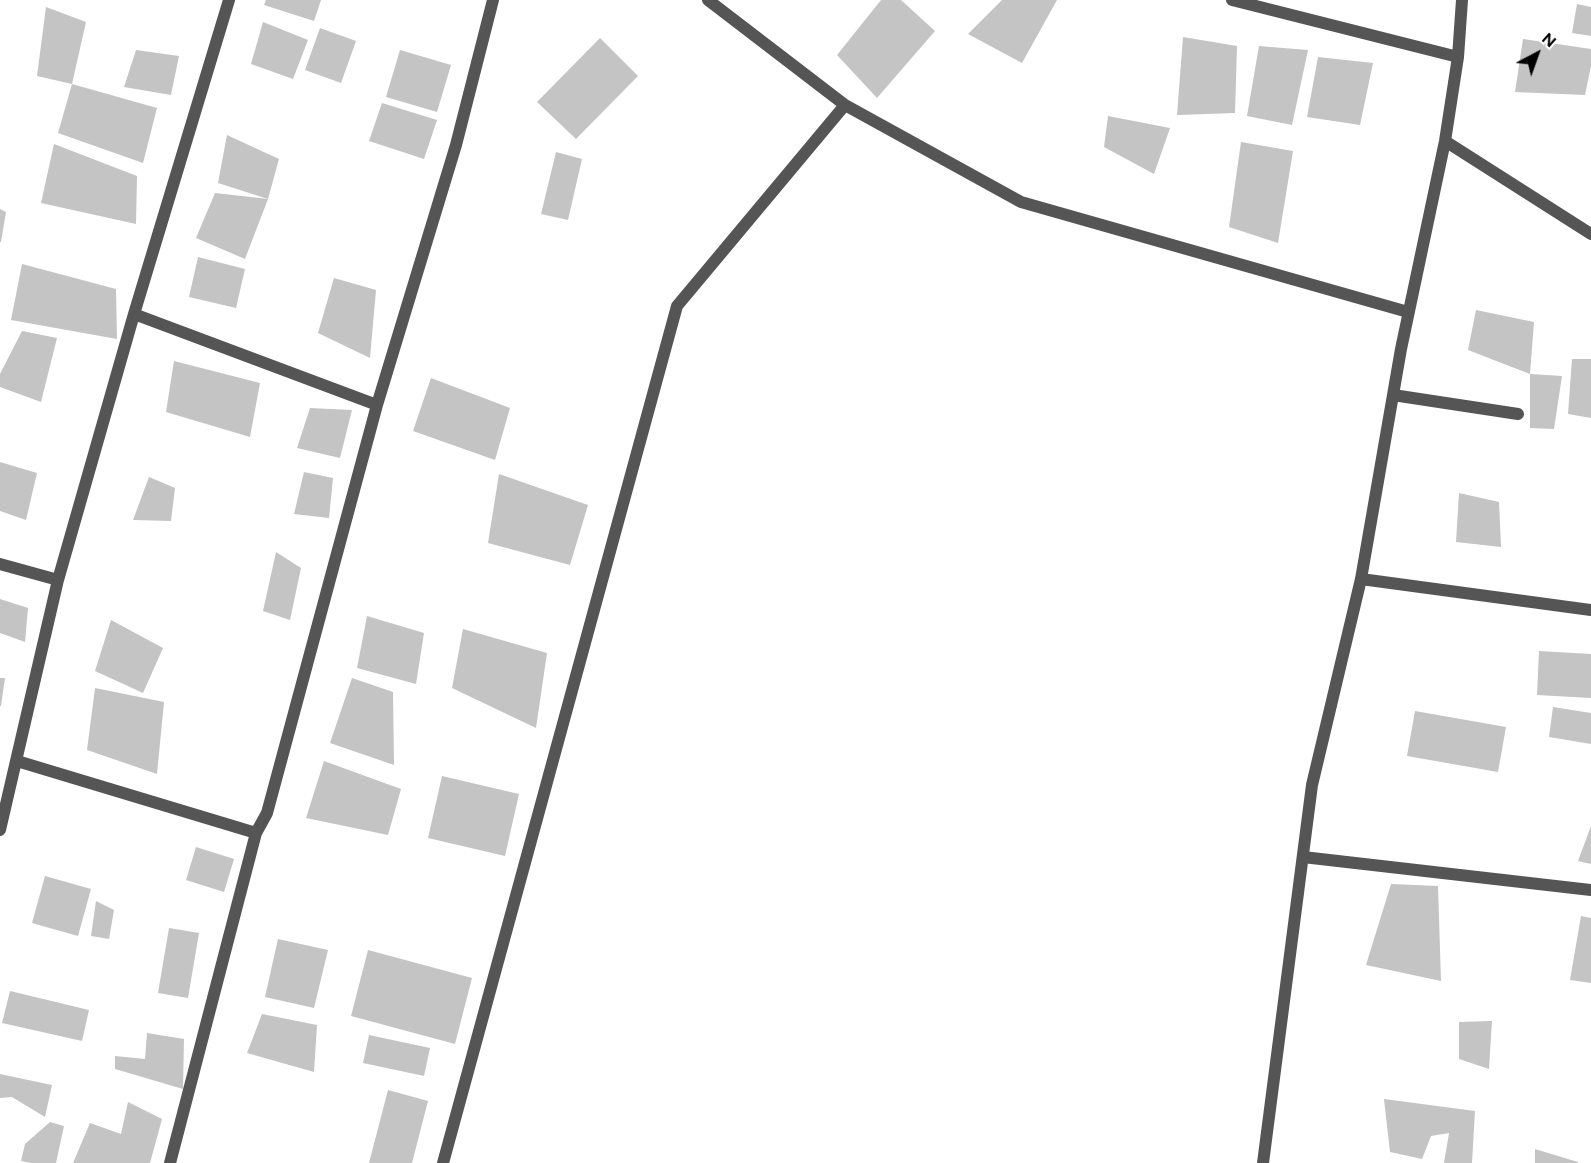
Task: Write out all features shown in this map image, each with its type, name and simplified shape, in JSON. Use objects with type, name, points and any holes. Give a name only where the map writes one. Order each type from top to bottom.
[{"type":"street","points":[[0,830],[58,580],[134,314],[229,0]]},
{"type":"street","points":[[170,1163],[256,833],[267,813],[377,405],[456,145],[493,0]]},
{"type":"street","points":[[708,0],[845,105],[1021,202],[1408,312]]},
{"type":"street","points":[[1232,0],[1458,57]]},
{"type":"street","points":[[1263,1163],[1311,785],[1361,579],[1408,312],[1445,141],[1458,57],[1462,0]]},
{"type":"street","points":[[443,1163],[677,306],[845,105]]},
{"type":"street","points":[[1445,141],[1591,234]]},
{"type":"street","points":[[134,314],[377,405]]},
{"type":"street","points":[[1393,395],[1518,414]]},
{"type":"street","points":[[0,564],[58,580]]},
{"type":"street","points":[[1361,579],[1591,610]]},
{"type":"street","points":[[17,761],[256,833]]},
{"type":"street","points":[[1303,856],[1591,890]]},
{"type":"building","points":[[266,0],[321,0],[314,21],[264,5]]},
{"type":"building","points":[[881,0],[901,0],[935,31],[877,98],[837,55]]},
{"type":"building","points":[[1002,0],[1057,0],[1022,63],[968,34]]},
{"type":"building","points":[[1577,4],[1591,7],[1591,36],[1572,33]]},
{"type":"building","points":[[46,7],[86,22],[72,84],[37,76]]},
{"type":"building","points":[[263,22],[308,40],[293,79],[251,64]]},
{"type":"building","points":[[320,28],[356,41],[341,83],[305,70]]},
{"type":"building","points":[[1183,37],[1237,46],[1235,113],[1177,115]]},
{"type":"building","points":[[600,38],[638,76],[576,139],[537,102]]},
{"type":"building","points":[[1523,39],[1591,49],[1591,66],[1585,95],[1515,92]]},
{"type":"building","points":[[1259,46],[1308,50],[1292,125],[1247,116]]},
{"type":"building","points":[[136,50],[179,56],[171,95],[124,87]]},
{"type":"building","points":[[400,50],[451,65],[437,112],[386,97]]},
{"type":"building","points":[[1318,57],[1373,63],[1360,125],[1307,117]]},
{"type":"building","points":[[72,84],[157,108],[143,163],[58,133]]},
{"type":"building","points":[[382,103],[437,120],[424,159],[369,141]]},
{"type":"building","points":[[1108,116],[1170,128],[1154,174],[1104,147]]},
{"type":"building","points":[[227,135],[279,159],[268,199],[218,183]]},
{"type":"building","points":[[1241,142],[1293,151],[1278,243],[1229,227]]},
{"type":"building","points":[[54,144],[137,176],[136,224],[41,203]]},
{"type":"building","points":[[556,152],[582,159],[568,220],[541,214]]},
{"type":"building","points":[[215,193],[268,199],[245,259],[196,238]]},
{"type":"building","points":[[0,209],[6,212],[1,242],[0,242]]},
{"type":"building","points":[[198,257],[245,269],[236,308],[189,297]]},
{"type":"building","points":[[22,264],[116,289],[117,339],[11,320]]},
{"type":"building","points":[[334,278],[376,290],[370,358],[318,333]]},
{"type":"building","points":[[1476,310],[1534,322],[1530,374],[1468,350]]},
{"type":"building","points":[[22,331],[57,338],[41,402],[0,387],[0,374]]},
{"type":"building","points":[[1572,359],[1591,359],[1591,418],[1568,414]]},
{"type":"building","points":[[174,361],[260,383],[250,437],[166,412]]},
{"type":"building","points":[[1530,374],[1562,376],[1554,429],[1530,428]]},
{"type":"building","points":[[431,378],[510,408],[495,460],[413,431]]},
{"type":"building","points":[[310,408],[352,410],[340,458],[297,448]]},
{"type":"building","points":[[0,462],[37,473],[26,520],[0,511]]},
{"type":"building","points":[[304,472],[333,478],[329,518],[294,514]]},
{"type":"building","points":[[499,474],[588,505],[570,565],[488,543]]},
{"type":"building","points":[[149,477],[175,488],[171,521],[133,520]]},
{"type":"building","points":[[1459,493],[1499,502],[1501,547],[1456,542]]},
{"type":"building","points":[[276,552],[301,568],[290,620],[263,611]]},
{"type":"building","points":[[0,599],[28,608],[25,642],[0,633]]},
{"type":"building","points":[[367,616],[424,633],[416,684],[357,668]]},
{"type":"building","points":[[111,620],[163,648],[143,693],[95,671]]},
{"type":"building","points":[[463,629],[547,653],[536,728],[452,688]]},
{"type":"building","points":[[1539,651],[1591,654],[1591,698],[1537,695]]},
{"type":"building","points":[[0,678],[5,678],[1,706],[0,706]]},
{"type":"building","points":[[352,678],[393,692],[394,765],[330,743]]},
{"type":"building","points":[[95,688],[164,702],[157,774],[87,750]]},
{"type":"building","points":[[1553,707],[1591,713],[1591,744],[1549,737]]},
{"type":"building","points":[[1415,711],[1506,727],[1498,772],[1407,756]]},
{"type":"building","points":[[324,761],[401,789],[388,835],[306,818]]},
{"type":"building","points":[[442,776],[519,794],[505,856],[428,838]]},
{"type":"building","points":[[1591,826],[1591,864],[1578,861]]},
{"type":"building","points":[[196,847],[234,859],[224,892],[186,880]]},
{"type":"building","points":[[45,876],[91,889],[78,936],[32,923]]},
{"type":"building","points":[[1391,884],[1438,886],[1441,981],[1366,965]]},
{"type":"building","points":[[96,901],[114,910],[109,939],[91,936]]},
{"type":"building","points":[[1581,916],[1591,918],[1591,983],[1570,980]]},
{"type":"building","points":[[169,928],[199,933],[188,998],[158,993]]},
{"type":"building","points":[[278,939],[328,950],[314,1008],[265,997]]},
{"type":"building","points":[[368,950],[472,978],[455,1044],[351,1016]]},
{"type":"building","points":[[10,991],[89,1010],[82,1041],[2,1023]]},
{"type":"building","points":[[262,1014],[317,1025],[314,1072],[247,1053]]},
{"type":"building","points":[[1492,1021],[1489,1069],[1459,1059],[1459,1022]]},
{"type":"building","points":[[147,1033],[184,1039],[183,1089],[115,1069],[115,1056],[145,1059]]},
{"type":"building","points":[[369,1035],[430,1048],[424,1076],[363,1063]]},
{"type":"building","points":[[0,1074],[52,1085],[45,1117],[12,1097],[0,1098]]},
{"type":"building","points":[[388,1090],[428,1101],[412,1163],[369,1163]]},
{"type":"building","points":[[1384,1099],[1475,1111],[1472,1163],[1444,1163],[1449,1133],[1431,1136],[1422,1159],[1390,1152]]},
{"type":"building","points":[[128,1102],[162,1119],[150,1163],[73,1163],[90,1123],[121,1134]]},
{"type":"building","points":[[50,1122],[64,1126],[56,1163],[21,1161],[25,1144]]},
{"type":"building","points":[[1535,1149],[1578,1162],[1578,1163],[1535,1163]]}]
